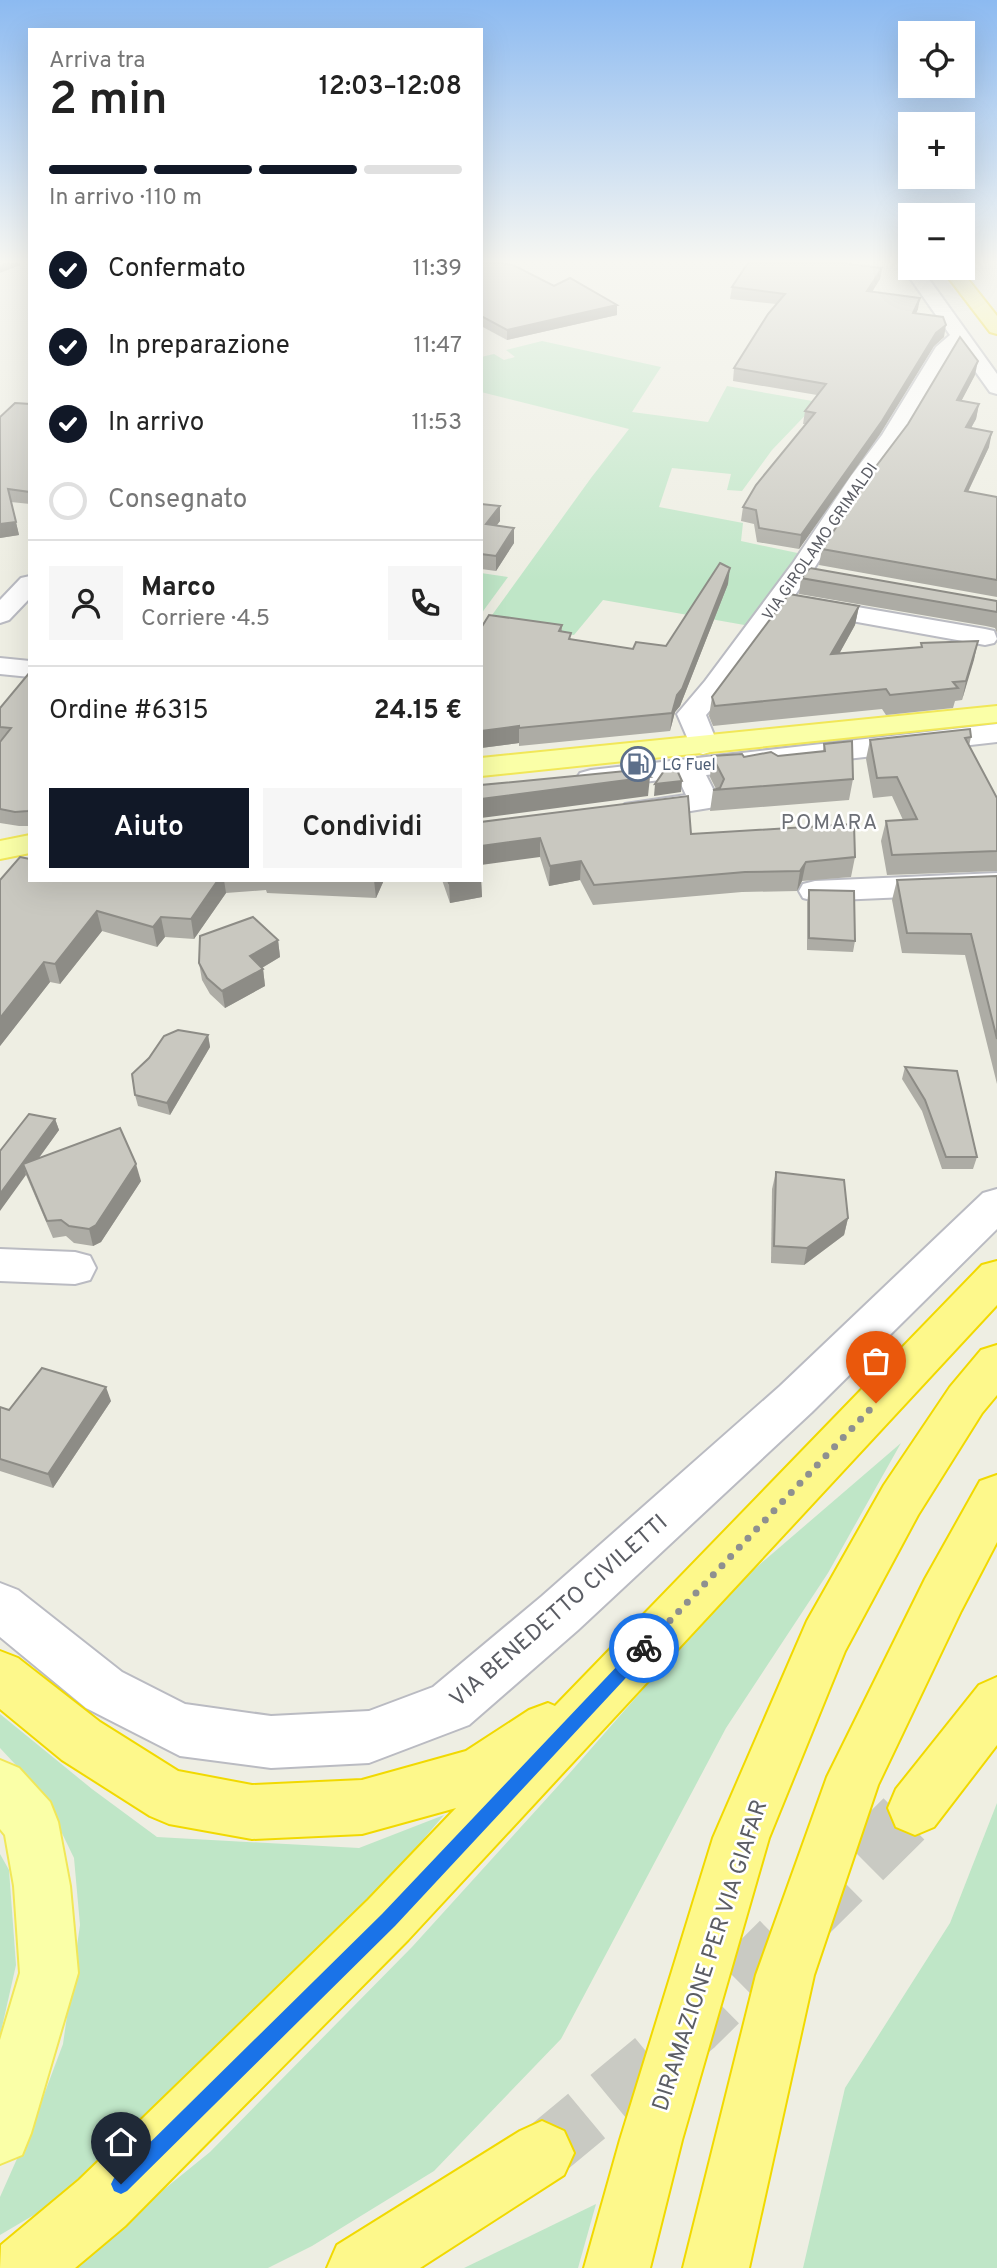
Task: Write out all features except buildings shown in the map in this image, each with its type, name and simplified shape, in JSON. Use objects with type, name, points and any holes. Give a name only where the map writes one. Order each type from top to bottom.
[{"type":"highway","points":[[24,2268],[102,2203],[388,1920],[997,1277]]},
{"type":"highway","name":"DIRAMAZIONE PER VIA GIAFAR","points":[[617,2268],[651,2140],[741,1839],[825,1638],[901,1500],[966,1400],[997,1363]]},
{"type":"highway","points":[[716,2268],[785,1975],[854,1777],[943,1595],[997,1496]]},
{"type":"highway","points":[[0,1676],[81,1741],[169,1797],[253,1812],[362,1807],[478,1775],[600,1696]]},
{"type":"highway","points":[[915,1808],[997,1703]]},
{"type":"highway","points":[[360,2268],[542,2153]]},
{"type":"main road","points":[[483,767],[695,757],[994,734]]},
{"type":"main road","points":[[0,850],[28,844]]},
{"type":"main road","points":[[0,1787],[30,1822],[42,1886],[49,1973],[0,2133]]},
{"type":"street","name":"VIA GIROLAMO GRIMALDI","points":[[695,757],[691,714],[715,687],[800,572],[859,481],[892,438],[932,369]]},
{"type":"street","points":[[982,369],[997,388]]},
{"type":"street","points":[[800,572],[826,576]]},
{"type":"street","points":[[0,614],[28,585]]},
{"type":"street","points":[[778,601],[985,637]]},
{"type":"street","points":[[0,666],[28,669]]},
{"type":"street","points":[[483,790],[599,779],[695,757],[897,744],[994,734]]},
{"type":"street","points":[[599,779],[613,814],[704,801],[695,757]]},
{"type":"street","points":[[815,891],[997,883]]},
{"type":"street","name":"VIA BENEDETTO CIVILETTI","points":[[0,1606],[104,1690],[180,1730],[271,1742],[369,1737],[450,1707],[560,1613],[796,1399],[997,1204]]},
{"type":"street","points":[[0,1265],[75,1268]]},
{"type":"green space","points":[[483,369],[660,369],[632,412],[708,422],[727,386],[818,402],[772,450],[742,491],[727,490],[731,474],[672,468],[659,507],[743,523],[741,541],[807,555],[750,626],[603,600],[574,635],[487,622],[591,478],[629,429],[483,392]]},
{"type":"green space","points":[[483,573],[508,577],[483,611]]},
{"type":"green space","points":[[901,1443],[828,1573],[726,1728],[561,2039],[434,2171],[312,2246],[268,2268],[67,2268],[210,2152],[412,1947],[730,1590]]},
{"type":"green space","points":[[0,1714],[92,1789],[157,1837],[359,1848],[444,1815],[359,1915],[61,2199],[0,2235],[0,2197],[36,2116],[63,2044],[80,1925],[74,1858],[43,1794],[0,1748]]},
{"type":"green space","points":[[997,1803],[997,2268],[803,2268],[845,2088],[950,1923]]},
{"type":"green space","points":[[0,1854],[9,1870],[16,1965],[0,2036]]},
{"type":"green space","points":[[596,2204],[578,2268],[464,2268]]},
{"type":"tunnel","points":[[542,2153],[695,2026],[915,1808]]},
{"type":"way so far","points":[[644,1648],[876,1403]]},
{"type":"place","name":"LG Fuel","points":[[638,764]]},
{"type":"district","name":"POMARA","points":[[830,822]]},
{"type":"route","points":[[121,2184],[388,1920],[644,1648]]}]
